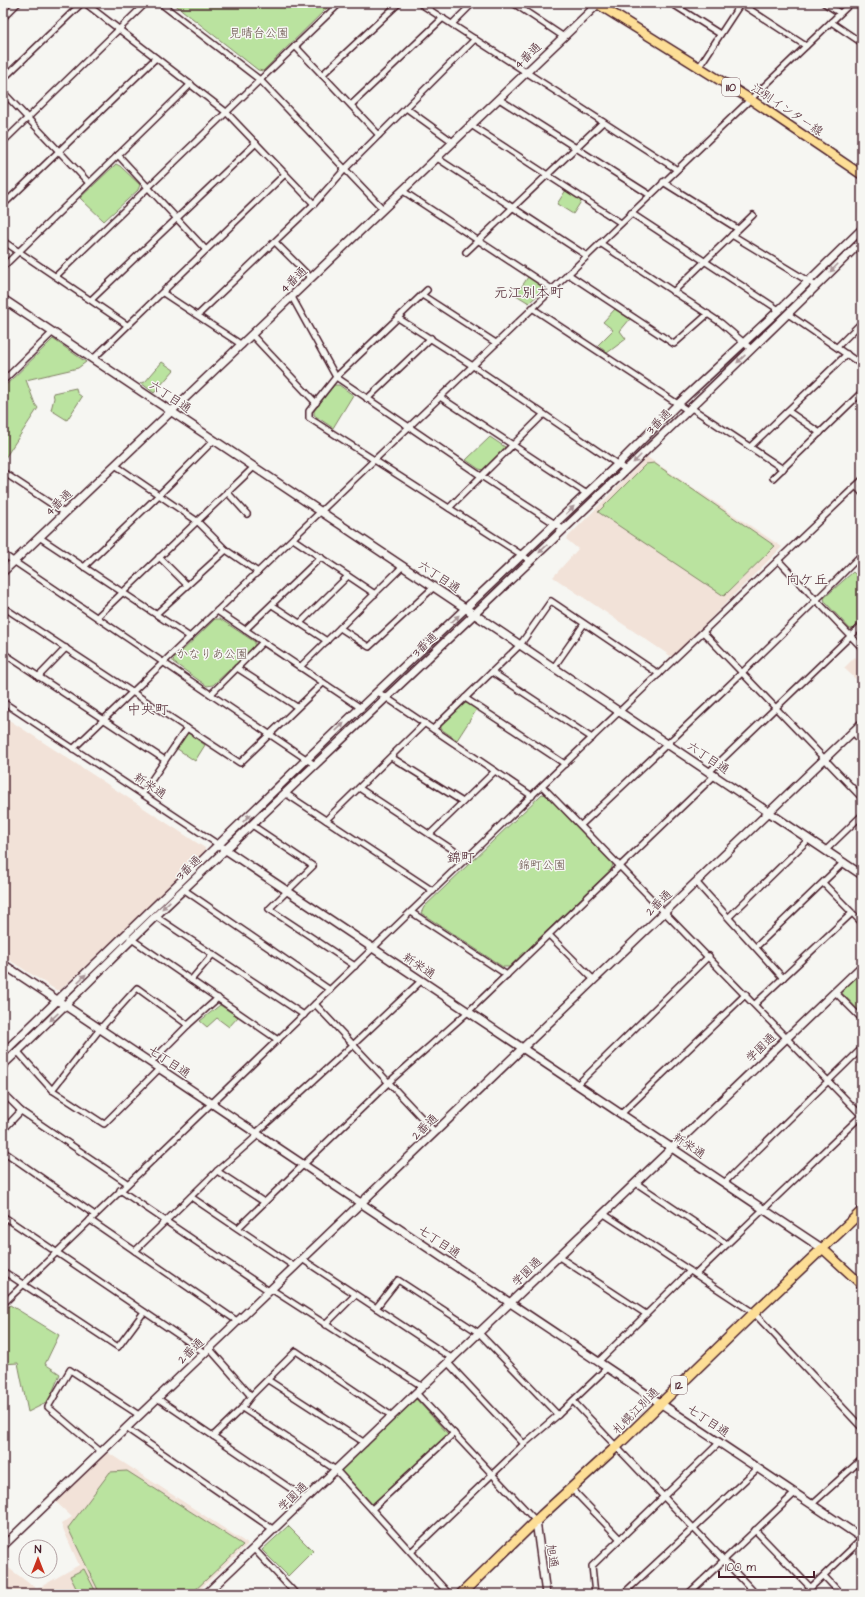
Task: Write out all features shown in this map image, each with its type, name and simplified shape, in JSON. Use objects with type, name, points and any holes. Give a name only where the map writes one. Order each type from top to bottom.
[{"type":"highway","name":"札幌江別通","points":[[460,1594],[862,1211]]},
{"type":"main road","name":"江別インター線","points":[[598,3],[750,98],[862,175]]},
{"type":"main road","points":[[823,1249],[862,1285]]},
{"type":"street","points":[[3,18],[18,3]]},
{"type":"street","points":[[3,79],[82,3]]},
{"type":"street","points":[[85,3],[226,112],[314,204]]},
{"type":"street","points":[[3,142],[146,3]]},
{"type":"street","points":[[160,3],[260,80],[383,209]]},
{"type":"street","points":[[56,276],[340,3]]},
{"type":"street","points":[[322,75],[399,3]]},
{"type":"street","points":[[419,3],[676,169]]},
{"type":"street","points":[[452,24],[473,3]]},
{"type":"street","points":[[513,3],[564,37]]},
{"type":"street","name":"4番通","points":[[3,572],[598,3]]},
{"type":"street","points":[[671,3],[720,34]]},
{"type":"street","points":[[699,67],[740,3],[806,46]]},
{"type":"street","points":[[824,3],[840,13]]},
{"type":"street","points":[[73,749],[750,98],[851,3]]},
{"type":"street","points":[[351,105],[443,18]]},
{"type":"street","points":[[831,22],[862,43]]},
{"type":"street","points":[[198,315],[314,204],[345,169],[475,39]]},
{"type":"street","points":[[295,46],[379,135]]},
{"type":"street","points":[[3,205],[156,58]]},
{"type":"street","points":[[3,267],[191,84]]},
{"type":"street","points":[[3,92],[89,183]]},
{"type":"street","points":[[499,98],[650,195]]},
{"type":"street","points":[[406,108],[453,142]]},
{"type":"street","points":[[466,252],[603,122]]},
{"type":"street","points":[[471,125],[621,223]]},
{"type":"street","points":[[91,300],[256,143]]},
{"type":"street","points":[[118,155],[206,250]]},
{"type":"street","points":[[437,158],[587,256]]},
{"type":"street","points":[[93,359],[285,174]]},
{"type":"street","points":[[663,182],[738,229]]},
{"type":"street","points":[[403,191],[552,289]]},
{"type":"street","points":[[631,213],[779,310]]},
{"type":"street","points":[[673,292],[753,215]]},
{"type":"street","name":"3番通","points":[[3,1065],[65,1006],[128,937],[155,916],[183,889],[307,759],[556,524],[678,404],[779,310],[862,229]]},
{"type":"street","points":[[732,235],[816,286]]},
{"type":"street","points":[[3,241],[127,325]]},
{"type":"street","name":"3番通","points":[[3,1053],[222,847],[252,825],[626,470],[862,241]]},
{"type":"street","points":[[275,242],[311,278]]},
{"type":"street","points":[[600,243],[708,314],[751,349]]},
{"type":"street","points":[[568,274],[674,344],[708,314]]},
{"type":"street","points":[[427,290],[336,377],[309,412],[310,418],[530,561]]},
{"type":"street","points":[[163,293],[242,345]]},
{"type":"street","points":[[422,295],[496,343]]},
{"type":"street","points":[[292,297],[336,377],[481,476],[563,529]]},
{"type":"street","name":"六丁目通","points":[[3,299],[554,667],[862,875]]},
{"type":"street","points":[[532,308],[678,404],[750,447],[783,469]]},
{"type":"street","points":[[788,314],[862,365]]},
{"type":"street","points":[[398,318],[431,338],[626,470]]},
{"type":"street","points":[[837,347],[862,322]]},
{"type":"street","points":[[3,381],[53,332]]},
{"type":"street","points":[[252,335],[316,403]]},
{"type":"street","points":[[368,399],[431,338]]},
{"type":"street","points":[[750,447],[847,354]]},
{"type":"street","points":[[773,478],[862,392]]},
{"type":"street","points":[[440,397],[587,494]]},
{"type":"street","points":[[788,411],[820,433]]},
{"type":"street","points":[[449,508],[543,415]]},
{"type":"street","points":[[84,567],[214,440]]},
{"type":"street","points":[[115,465],[197,521],[226,550],[258,572]]},
{"type":"street","points":[[96,617],[254,467]]},
{"type":"street","points":[[3,472],[65,513]]},
{"type":"street","points":[[3,1304],[210,1103],[278,1040],[862,480]]},
{"type":"street","points":[[856,486],[862,493]]},
{"type":"street","points":[[227,492],[247,514]]},
{"type":"street","points":[[40,537],[190,637]]},
{"type":"street","points":[[292,539],[375,594]]},
{"type":"street","points":[[156,614],[226,550]]},
{"type":"street","points":[[3,554],[315,765]]},
{"type":"street","points":[[581,825],[817,601],[862,554]]},
{"type":"street","points":[[160,557],[188,585]]},
{"type":"street","points":[[245,630],[320,558]]},
{"type":"street","points":[[778,560],[862,648]]},
{"type":"street","points":[[300,667],[403,566]]},
{"type":"street","points":[[300,623],[348,576]]},
{"type":"street","points":[[340,628],[370,647],[434,587]]},
{"type":"street","points":[[433,729],[520,645],[551,601],[659,674]]},
{"type":"street","points":[[272,605],[327,641]]},
{"type":"street","points":[[3,607],[240,763],[323,682]]},
{"type":"street","points":[[217,611],[361,708]]},
{"type":"street","points":[[554,667],[584,624]]},
{"type":"street","points":[[238,1228],[388,1083],[468,1012],[621,866],[775,708],[862,625]]},
{"type":"street","points":[[703,632],[862,798]]},
{"type":"street","points":[[211,694],[263,642]]},
{"type":"street","points":[[38,677],[66,648]]},
{"type":"street","points":[[3,653],[165,760]]},
{"type":"street","points":[[237,668],[298,707]]},
{"type":"street","points":[[492,672],[592,738]]},
{"type":"street","points":[[378,692],[532,796]]},
{"type":"street","points":[[465,698],[565,764]]},
{"type":"street","name":"新栄通","points":[[3,702],[823,1249]]},
{"type":"street","points":[[326,820],[425,723]]},
{"type":"street","name":"2番通","points":[[3,1546],[862,723]]},
{"type":"street","points":[[142,794],[187,728]]},
{"type":"street","points":[[853,732],[862,742]]},
{"type":"street","points":[[391,757],[463,802]]},
{"type":"street","points":[[430,834],[495,771]]},
{"type":"street","points":[[542,786],[746,994],[862,1116],[696,1274]]},
{"type":"street","points":[[359,788],[467,858]]},
{"type":"street","points":[[285,793],[433,891]]},
{"type":"street","points":[[826,850],[862,816]]},
{"type":"street","points":[[252,825],[314,866],[269,909],[355,966]]},
{"type":"street","points":[[729,917],[809,839]]},
{"type":"street","points":[[756,947],[844,862]]},
{"type":"street","points":[[696,882],[783,978]]},
{"type":"street","points":[[823,883],[862,923]]},
{"type":"street","points":[[183,889],[330,990]]},
{"type":"street","points":[[411,912],[507,975]]},
{"type":"street","points":[[755,1004],[852,913]]},
{"type":"street","points":[[155,916],[304,1015]]},
{"type":"street","points":[[549,935],[594,980]]},
{"type":"street","points":[[128,937],[278,1040]]},
{"type":"street","points":[[191,980],[213,954]]},
{"type":"street","points":[[577,1085],[709,956]]},
{"type":"street","name":"七丁目通","points":[[3,964],[720,1442],[862,1539]]},
{"type":"street","name":"学園通","points":[[206,1594],[862,966]]},
{"type":"street","points":[[135,1251],[217,1171],[421,980]]},
{"type":"street","points":[[52,1090],[100,1029],[137,988],[188,1025]]},
{"type":"street","points":[[835,992],[862,1018]]},
{"type":"street","points":[[621,1114],[746,994]]},
{"type":"street","points":[[151,1062],[218,998]]},
{"type":"street","points":[[315,1004],[435,1132]]},
{"type":"street","points":[[724,1183],[862,1048]]},
{"type":"street","points":[[18,1052],[52,1090],[104,1124],[159,1069]]},
{"type":"street","points":[[3,1093],[21,1111],[127,1183]]},
{"type":"street","points":[[3,1130],[21,1111]]},
{"type":"street","points":[[3,1151],[95,1215]]},
{"type":"street","points":[[217,1171],[264,1202]]},
{"type":"street","points":[[636,1184],[727,1244]]},
{"type":"street","points":[[120,1190],[270,1290],[423,1387]]},
{"type":"street","points":[[191,1197],[295,1267]]},
{"type":"street","points":[[604,1214],[754,1313],[862,1428]]},
{"type":"street","points":[[3,1216],[144,1312],[207,1350],[251,1396]]},
{"type":"street","points":[[90,1220],[237,1321]]},
{"type":"street","points":[[559,1257],[646,1314]]},
{"type":"street","points":[[302,1259],[376,1308],[450,1361],[524,1444]]},
{"type":"street","points":[[598,1362],[690,1270]]},
{"type":"street","points":[[3,1271],[118,1347],[144,1312]]},
{"type":"street","points":[[376,1308],[398,1280],[479,1333],[558,1415]]},
{"type":"street","points":[[325,1325],[356,1295]]},
{"type":"street","points":[[213,1436],[296,1351],[392,1416]]},
{"type":"street","points":[[411,1552],[492,1474],[558,1415],[607,1368]]},
{"type":"street","points":[[101,1452],[48,1407],[70,1370],[139,1415]]},
{"type":"street","points":[[268,1380],[365,1443]]},
{"type":"street","points":[[416,1393],[536,1521]]},
{"type":"street","points":[[157,1398],[306,1499]]},
{"type":"street","points":[[573,1401],[756,1594]]},
{"type":"street","points":[[242,1408],[336,1470],[449,1594]]},
{"type":"street","points":[[126,1428],[274,1530]]},
{"type":"street","points":[[372,1509],[454,1433]]},
{"type":"street","points":[[595,1594],[592,1566],[720,1442]]},
{"type":"street","points":[[812,1504],[862,1459]]},
{"type":"street","points":[[623,1594],[757,1468]]},
{"type":"street","points":[[571,1488],[620,1539]]},
{"type":"street","points":[[688,1594],[794,1493]]},
{"type":"street","name":"旭通","points":[[536,1521],[546,1594]]},
{"type":"street","points":[[755,1530],[811,1588]]},
{"type":"street","points":[[804,1594],[862,1539]]},
{"type":"street","points":[[254,1549],[296,1594]]},
{"type":"street","points":[[824,1576],[841,1594]]},
{"type":"shaded area","points":[[647,457],[782,547],[672,657],[553,577],[578,549],[566,539]]},
{"type":"shaded area","points":[[855,657],[862,664],[862,685],[844,668]]},
{"type":"shaded area","points":[[3,716],[205,848],[205,853],[60,990],[56,990],[3,956]]},
{"type":"shaded area","points":[[107,1452],[248,1544],[195,1594],[3,1594],[3,1564],[18,1575],[18,1579],[23,1579],[37,1589],[54,1579],[58,1579],[58,1577],[79,1565],[61,1524],[72,1517],[56,1502]]},
{"type":"green space","name":"見晴台公園","points":[[173,3],[332,3],[263,71],[258,70]]},
{"type":"green space","points":[[116,164],[140,185],[138,190],[104,221],[80,198]]},
{"type":"green space","points":[[566,190],[582,200],[573,214],[557,204]]},
{"type":"green space","points":[[528,277],[542,286],[542,291],[529,303],[516,295]]},
{"type":"green space","points":[[615,309],[630,319],[620,331],[626,339],[607,353],[598,345],[613,330],[603,322]]},
{"type":"green space","points":[[53,339],[86,362],[78,368],[26,380],[38,408],[3,461],[3,388]]},
{"type":"green space","points":[[162,362],[174,370],[154,393],[141,383],[145,382]]},
{"type":"green space","points":[[334,385],[339,385],[353,395],[333,428],[314,415],[314,411]]},
{"type":"green space","points":[[76,388],[77,393],[82,397],[67,420],[51,410],[54,398],[53,393]]},
{"type":"green space","points":[[490,437],[505,447],[504,450],[484,470],[479,469],[466,460]]},
{"type":"green space","points":[[654,463],[775,546],[724,596],[598,512],[646,464]]},
{"type":"green space","points":[[853,572],[862,581],[862,619],[853,629],[850,629],[825,602],[824,598]]},
{"type":"green space","name":"かなりあ公園","points":[[215,619],[220,619],[255,642],[255,646],[213,685],[207,686],[173,662],[173,660]]},
{"type":"green space","points":[[464,703],[468,703],[477,709],[457,740],[441,729],[441,726]]},
{"type":"green space","points":[[188,733],[205,745],[195,761],[176,748]]},
{"type":"green space","name":"錦町公園","points":[[542,794],[547,795],[613,864],[611,870],[509,967],[503,967],[421,913],[424,907]]},
{"type":"green space","points":[[862,972],[862,1014],[842,993],[842,990]]},
{"type":"green space","points":[[220,1005],[238,1017],[229,1027],[217,1018],[207,1027],[200,1021]]},
{"type":"green space","points":[[10,1305],[59,1335],[45,1364],[60,1374],[48,1402],[28,1412],[18,1363],[3,1364],[3,1312]]},
{"type":"green space","points":[[416,1399],[448,1434],[373,1505],[340,1470]]},
{"type":"green space","points":[[127,1471],[243,1545],[191,1594],[100,1594],[68,1528],[110,1472]]},
{"type":"green space","points":[[288,1526],[313,1551],[288,1576],[262,1550]]},
{"type":"green space","points":[[84,1569],[97,1594],[79,1594],[70,1576]]},
{"type":"district","name":"元江別本町","points":[[529,293]]},
{"type":"district","name":"向ケ丘","points":[[807,580]]},
{"type":"district","name":"中央町","points":[[148,710]]},
{"type":"district","name":"錦町","points":[[461,858]]}]
